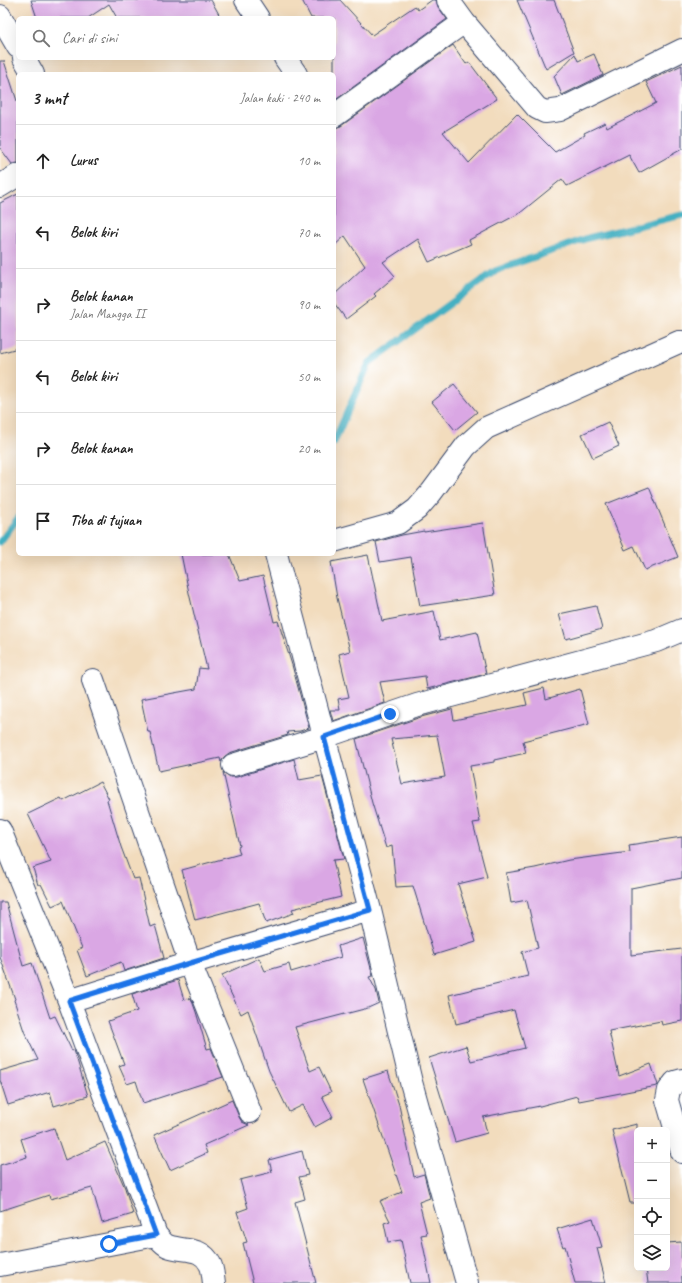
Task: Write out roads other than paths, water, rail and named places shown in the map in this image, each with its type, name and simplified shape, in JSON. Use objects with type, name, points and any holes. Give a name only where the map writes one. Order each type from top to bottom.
[{"type":"street","points":[[246,0],[257,16]]},
{"type":"street","points":[[448,0],[464,22],[537,108],[545,112],[560,110],[682,50]]},
{"type":"street","points":[[0,16],[16,44]]},
{"type":"street","points":[[336,115],[464,22]]},
{"type":"street","points":[[25,60],[32,72]]},
{"type":"street","points":[[286,60],[295,72]]},
{"type":"street","points":[[0,186],[16,176]]},
{"type":"street","points":[[336,539],[398,522],[417,509],[431,494],[466,446],[486,428],[682,342]]},
{"type":"street","points":[[280,556],[324,737],[370,910],[411,1082],[467,1283]]},
{"type":"street","points":[[233,765],[324,737],[417,705],[656,641],[682,630]]},
{"type":"street","points":[[93,680],[190,963],[250,1112]]},
{"type":"street","points":[[0,830],[69,1001],[156,1235],[168,1246],[203,1254],[211,1265],[214,1283]]},
{"type":"street","points":[[69,1001],[190,963],[370,910]]},
{"type":"street","points":[[682,1080],[675,1082],[669,1090],[667,1100],[682,1152]]},
{"type":"street","points":[[0,1265],[156,1235]]},
{"type":"waterway","points":[[336,437],[369,363],[495,271],[588,238],[682,215]]},
{"type":"waterway","points":[[0,542],[16,521]]}]
